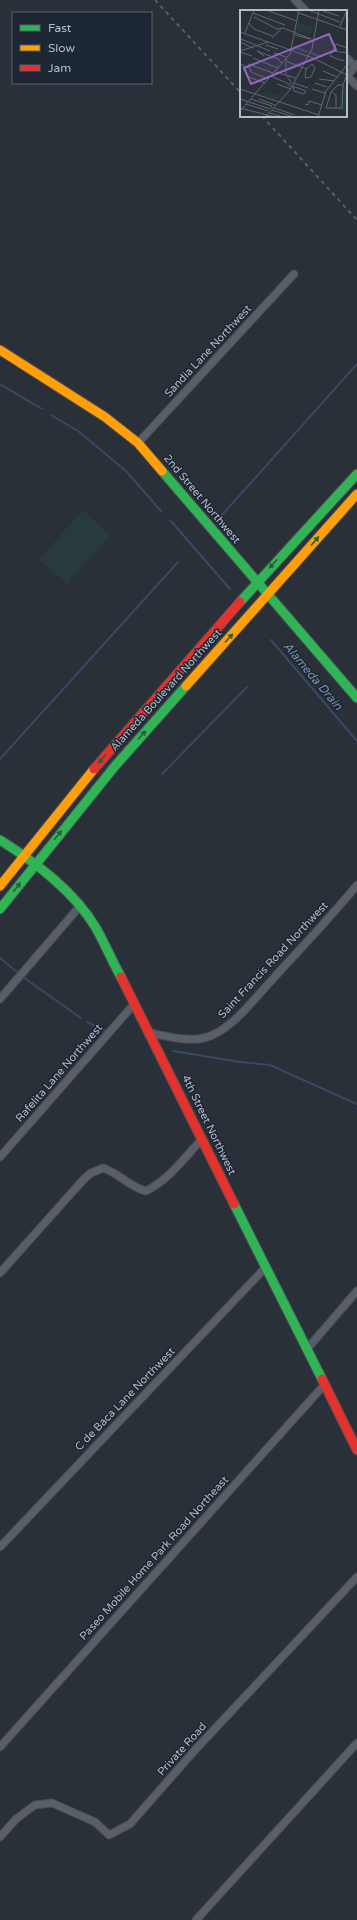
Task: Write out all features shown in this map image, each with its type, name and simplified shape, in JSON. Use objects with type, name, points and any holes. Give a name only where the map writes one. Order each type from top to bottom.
[{"type":"main road","name":"2nd Street Northwest","points":[[0,350],[106,417],[138,443],[357,698]]},
{"type":"main road","name":"Alameda Boulevard Northwest","points":[[0,886],[102,758],[257,582],[344,486],[357,474]]},
{"type":"main road","name":"Alameda Boulevard Northwest","points":[[0,909],[115,766],[357,494]]},
{"type":"main road","name":"4th Street Northwest","points":[[0,840],[34,865],[80,906],[96,928],[135,1003],[357,1450]]},
{"type":"street","points":[[295,0],[305,10]]},
{"type":"street","points":[[347,58],[356,65],[347,76],[357,86]]},
{"type":"street","name":"Sandia Lane Northwest","points":[[138,443],[294,274]]},
{"type":"street","name":"Saint Francis Road Northwest","points":[[150,1033],[194,1040],[206,1038],[221,1030],[235,1019],[305,944],[357,885]]},
{"type":"street","points":[[0,999],[80,906]]},
{"type":"street","name":"Rafelita Lane Northwest","points":[[0,1157],[135,1003]]},
{"type":"street","points":[[0,1273],[82,1180],[91,1173],[103,1168],[114,1171],[131,1185],[146,1191],[156,1186],[173,1171],[202,1139]]},
{"type":"street","name":"C de Baca Lane Northwest","points":[[0,1547],[266,1267]]},
{"type":"street","points":[[307,1349],[357,1291]]},
{"type":"street","name":"Paseo Mobile Home Park Road Northeast","points":[[0,1747],[325,1384]]},
{"type":"street","name":"Private Road","points":[[0,1837],[16,1819],[35,1805],[52,1803],[95,1822],[109,1835],[130,1824],[195,1750],[357,1576]]},
{"type":"street","points":[[196,1920],[357,1743]]},
{"type":"green space","points":[[83,510],[110,536],[67,583],[38,560]]},
{"type":"waterway","points":[[222,515],[357,364]]},
{"type":"waterway","name":"Alameda Drain","points":[[0,384],[42,409]]},
{"type":"waterway","name":"Alameda Drain","points":[[51,415],[78,431],[126,471],[161,511]]},
{"type":"waterway","name":"Alameda Drain","points":[[170,520],[230,589]]},
{"type":"waterway","points":[[0,759],[178,562]]},
{"type":"waterway","name":"Alameda Drain","points":[[271,640],[357,741]]},
{"type":"waterway","points":[[162,774],[247,687]]},
{"type":"waterway","points":[[0,958],[17,972]]},
{"type":"waterway","points":[[23,977],[81,1018]]},
{"type":"waterway","points":[[87,1022],[106,1031]]},
{"type":"waterway","points":[[173,1051],[240,1062],[270,1065],[357,1104]]},
{"type":"railway","points":[[155,0],[240,92]]},
{"type":"railway","points":[[263,117],[357,220]]},
{"type":"traffic: fast","points":[[162,471],[357,698]]},
{"type":"traffic: fast","points":[[240,602],[357,474]]},
{"type":"traffic: fast","points":[[0,909],[115,766],[186,686]]},
{"type":"traffic: fast","points":[[0,840],[40,868],[77,902],[96,928],[121,977]]},
{"type":"traffic: fast","points":[[234,1204],[322,1379]]},
{"type":"traffic: slow","points":[[0,350],[105,417],[138,443],[162,471]]},
{"type":"traffic: slow","points":[[186,686],[357,494]]},
{"type":"traffic: slow","points":[[0,886],[94,769]]},
{"type":"traffic: jam","points":[[94,769],[240,602]]},
{"type":"traffic: jam","points":[[121,977],[234,1204]]},
{"type":"traffic: jam","points":[[322,1379],[357,1450]]}]
